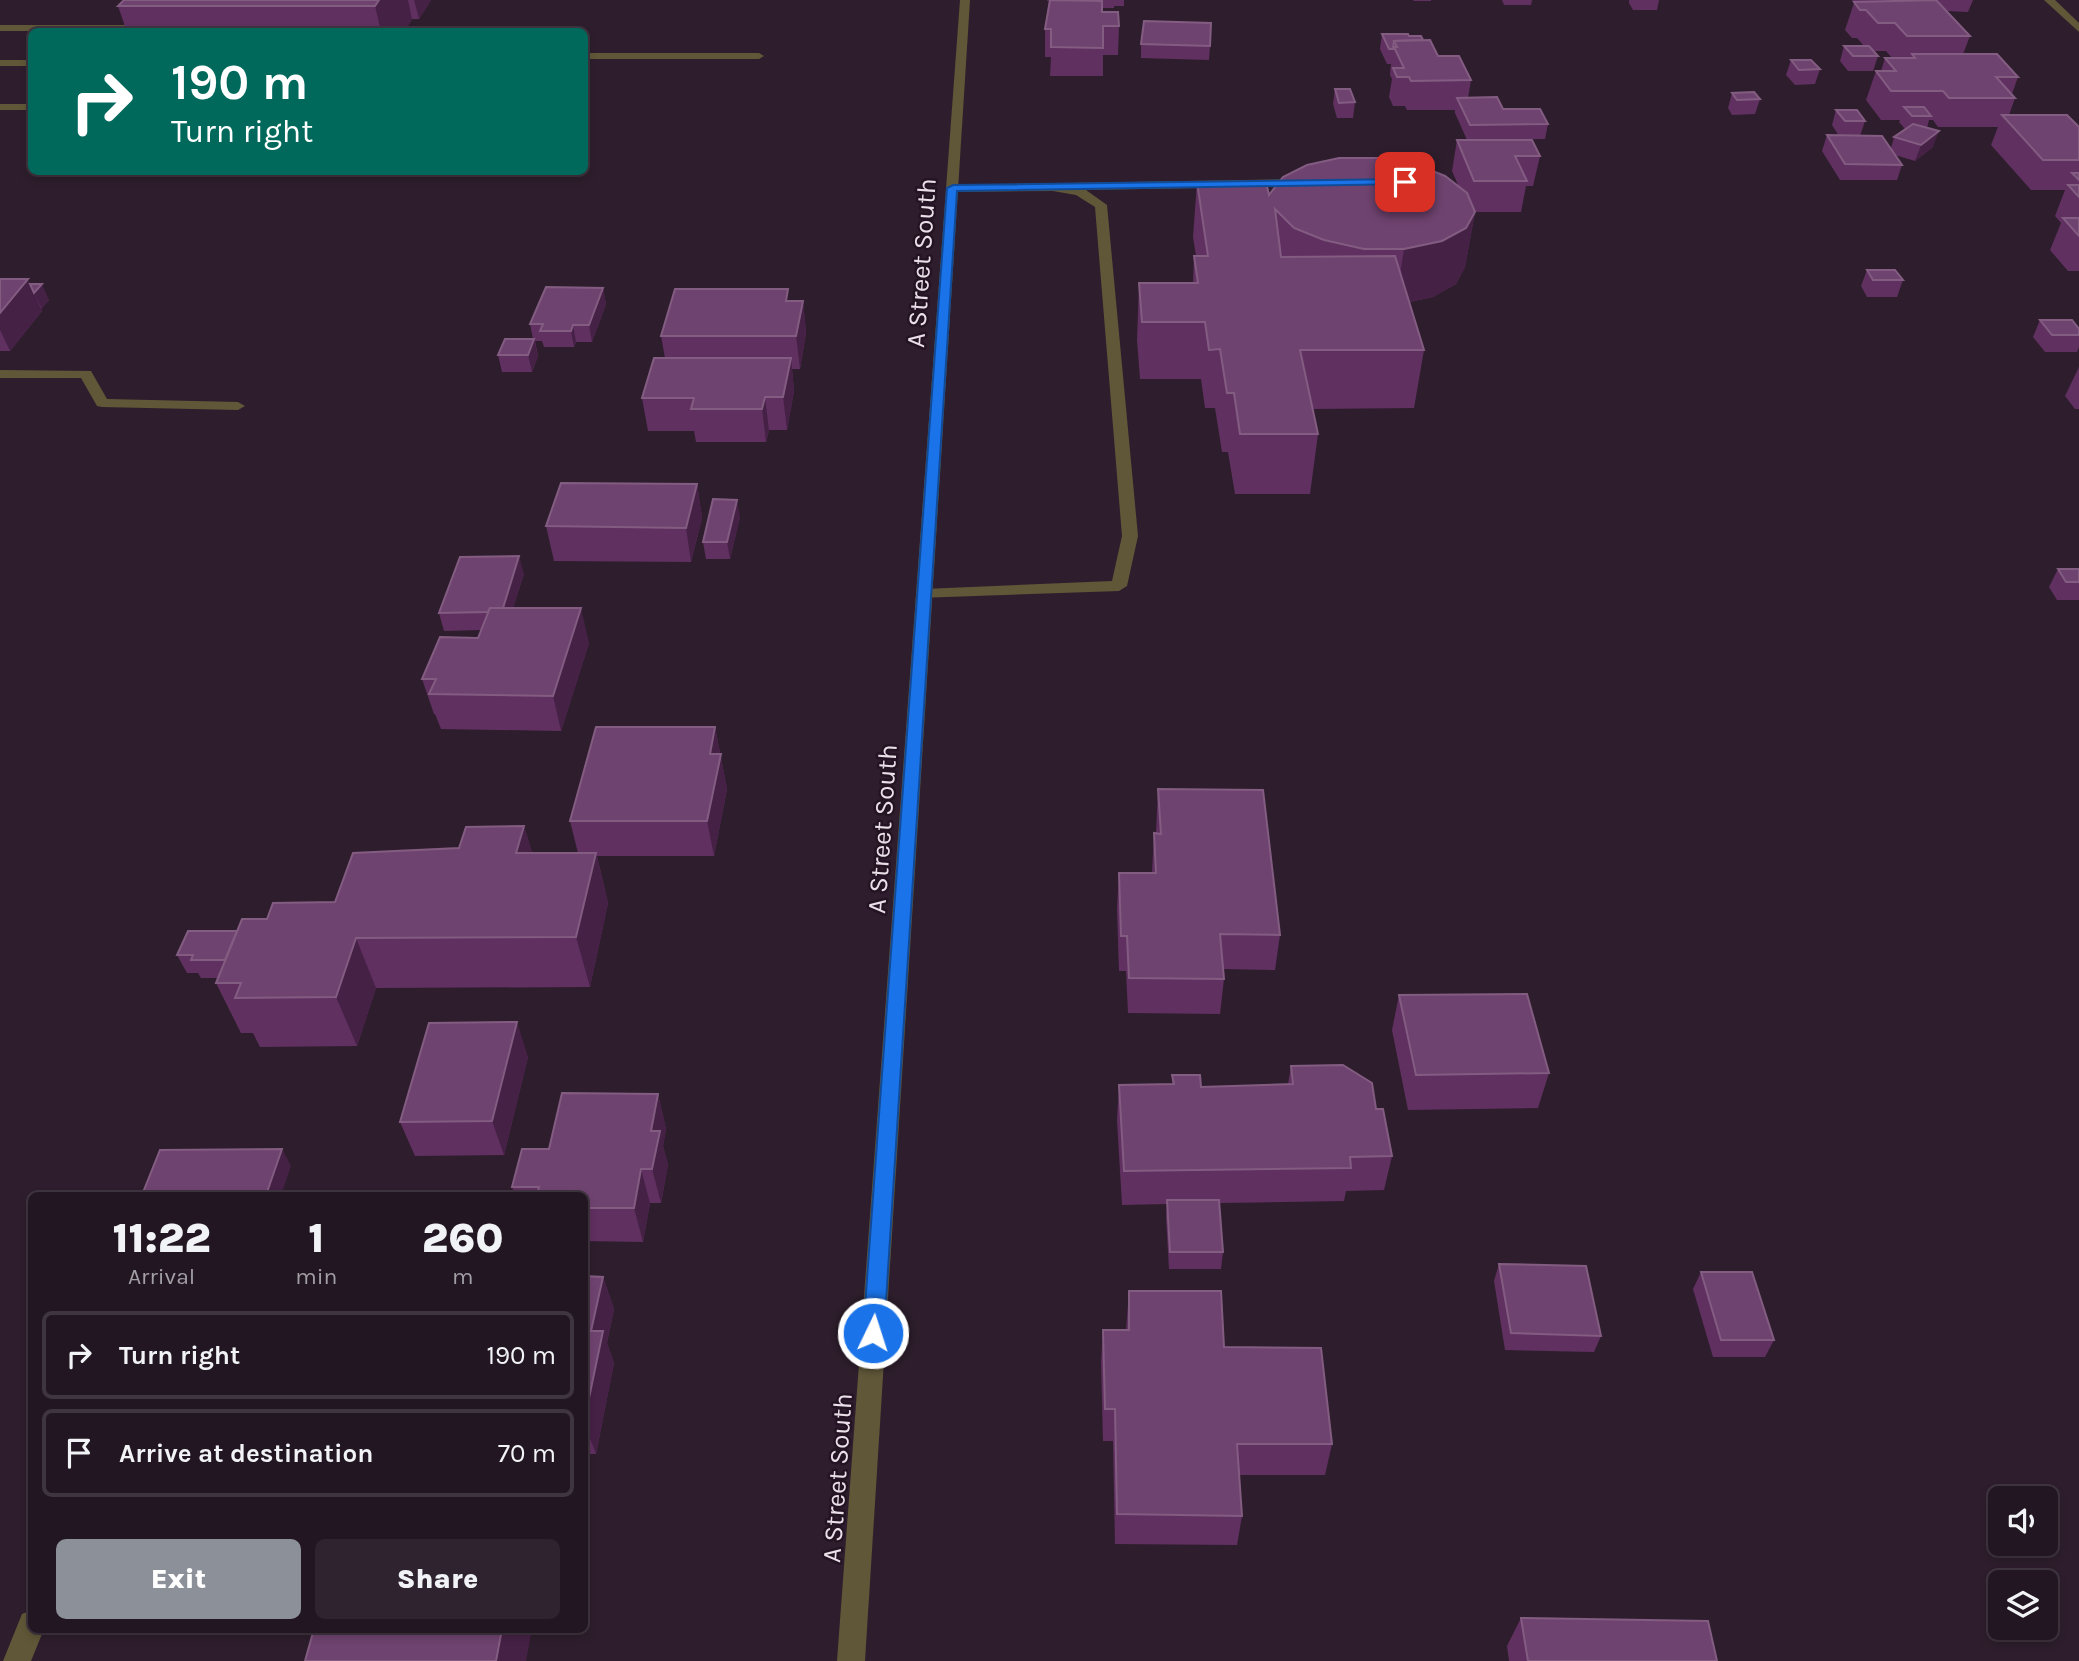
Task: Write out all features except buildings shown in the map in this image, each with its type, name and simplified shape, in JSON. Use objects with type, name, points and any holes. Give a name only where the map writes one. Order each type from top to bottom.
[{"type":"street","name":"A Street South","points":[[851,1661],[965,0]]},
{"type":"street","points":[[2049,0],[2079,29]]},
{"type":"street","points":[[0,28],[138,28]]},
{"type":"street","points":[[588,56],[759,56]]},
{"type":"street","points":[[0,63],[28,62]]},
{"type":"street","points":[[0,107],[28,107]]},
{"type":"street","points":[[953,188],[1324,183]]},
{"type":"street","points":[[924,594],[1119,586],[1130,536],[1101,205],[1080,192],[1053,187]]},
{"type":"street","points":[[0,374],[86,374],[102,404],[238,406]]},
{"type":"street","points":[[17,1661],[28,1633]]},
{"type":"route","points":[[873,1333],[953,188],[1405,182]]}]
